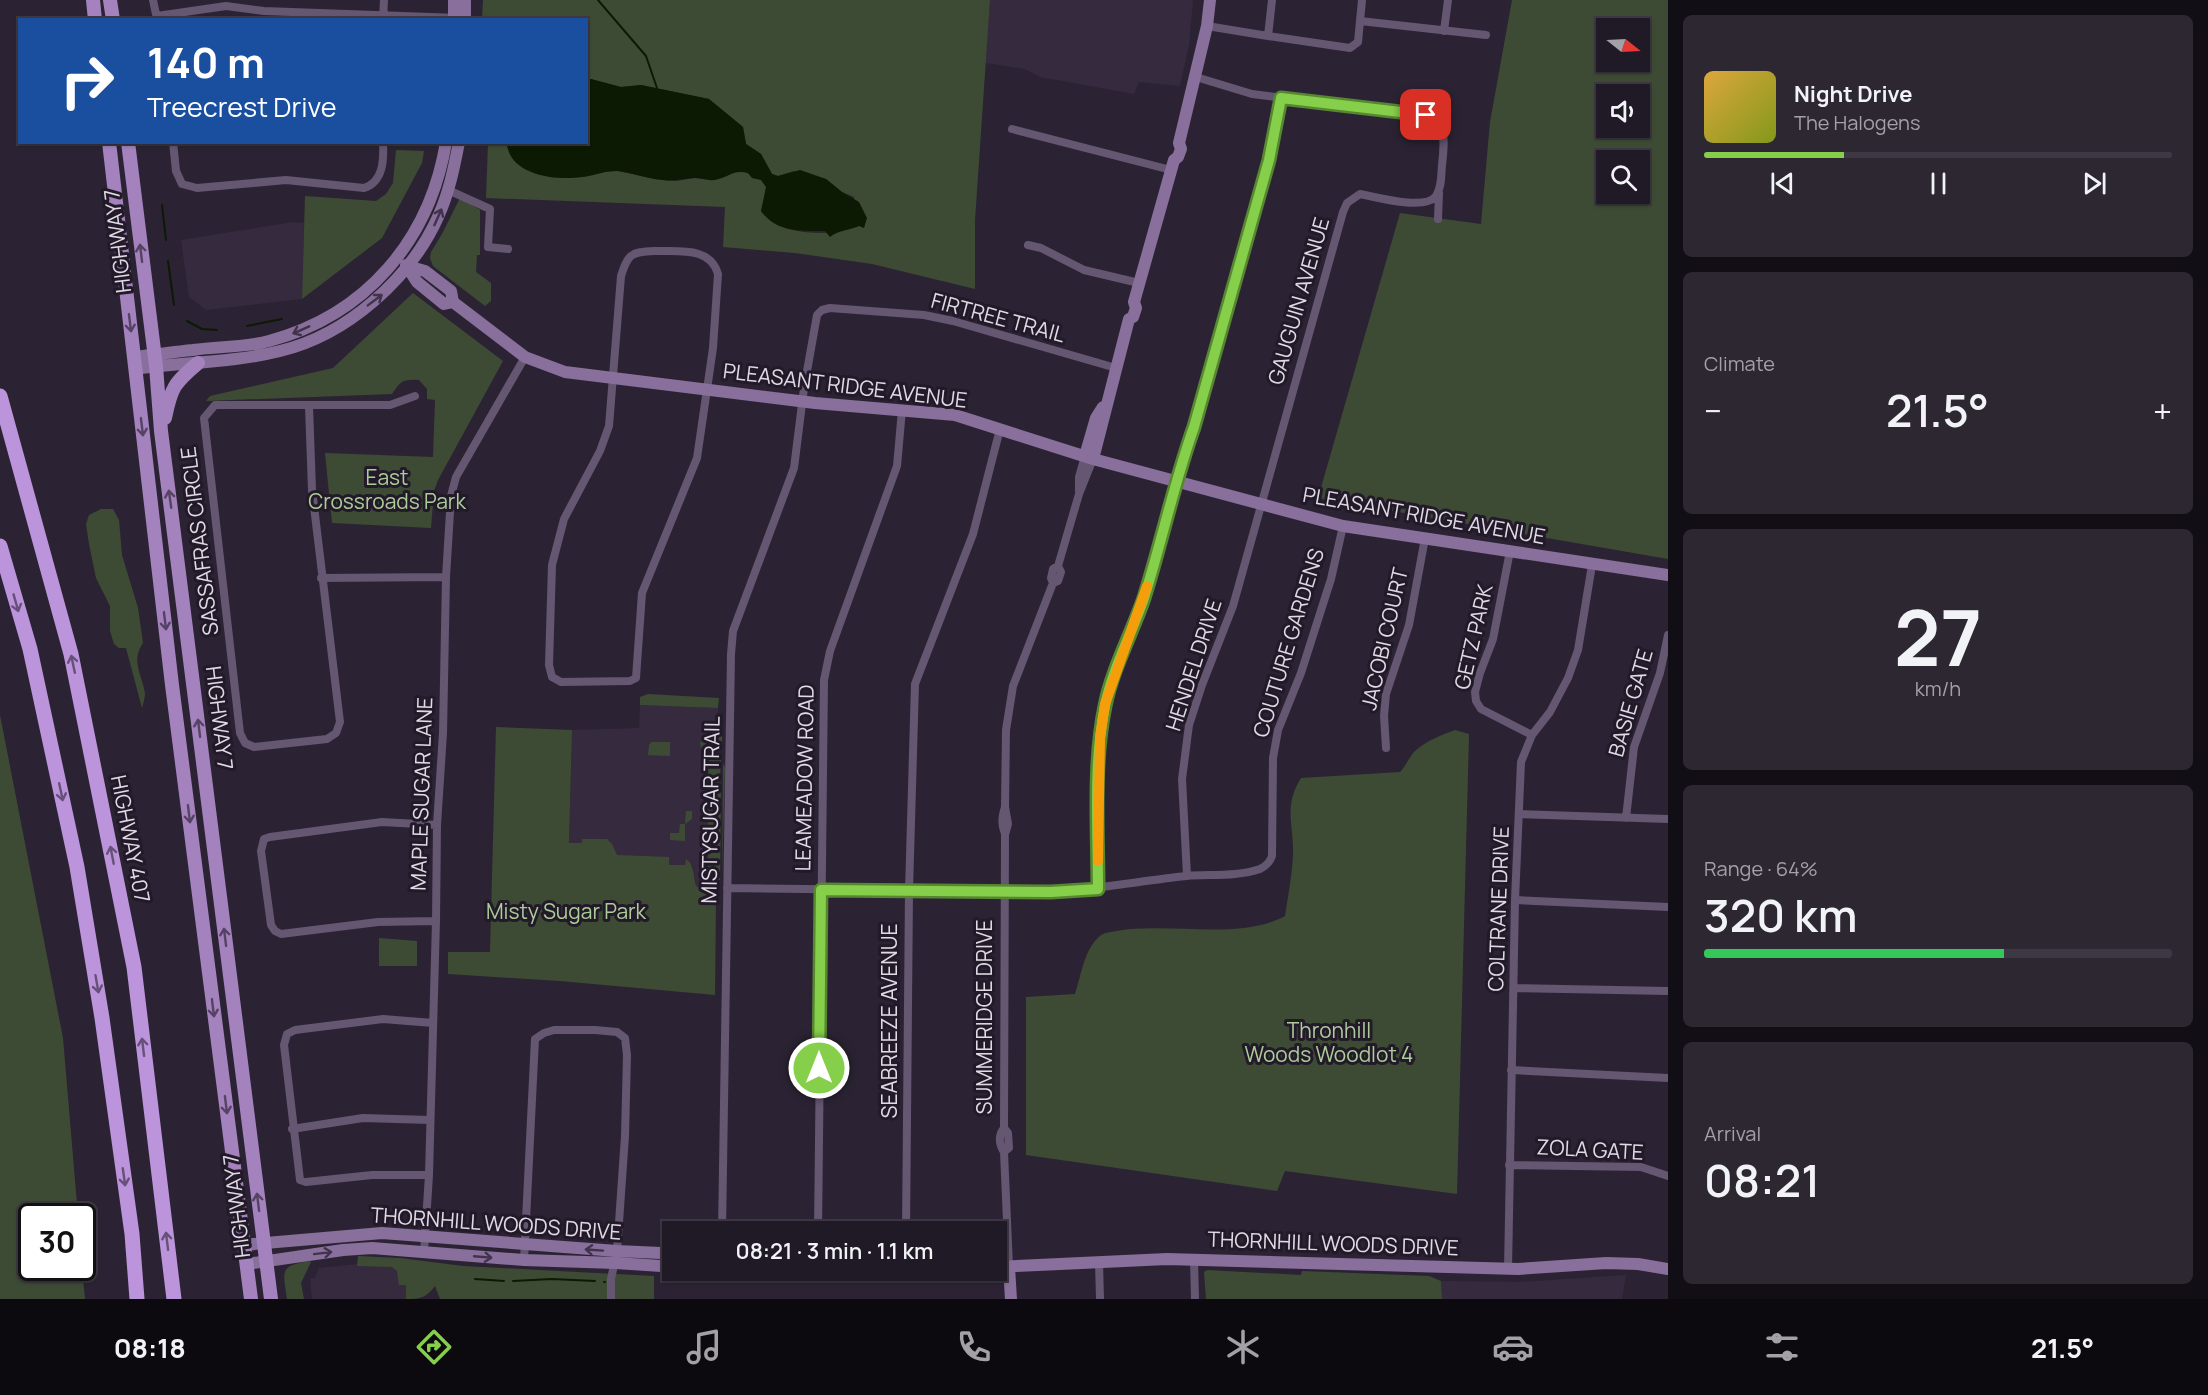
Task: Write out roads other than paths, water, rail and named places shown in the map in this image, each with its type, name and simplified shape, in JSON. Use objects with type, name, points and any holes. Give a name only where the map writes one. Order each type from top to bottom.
[{"type":"highway","name":"HIGHWAY 407","points":[[1,397],[71,654],[134,967],[174,1299]]},
{"type":"highway","points":[[0,546],[30,649],[77,867],[102,1018],[132,1234],[137,1299]]},
{"type":"main road","points":[[93,0],[95,18]]},
{"type":"main road","points":[[110,0],[113,18]]},
{"type":"main road","name":"HIGHWAY 7","points":[[109,144],[171,673],[251,1299]]},
{"type":"main road","name":"HIGHWAY 7","points":[[128,144],[155,361],[161,431],[262,1243],[271,1299]]},
{"type":"main road","points":[[161,431],[170,392],[180,378],[198,363]]},
{"type":"street","points":[[153,0],[157,18],[226,6],[264,11],[383,18],[384,0]]},
{"type":"street","points":[[454,0],[459,18]]},
{"type":"street","points":[[459,18],[465,0]]},
{"type":"street","name":"SUMMERIDGE DRIVE","points":[[1003,1221],[1004,1152],[1000,1147],[1000,1133],[1004,1128],[1005,835],[1008,824],[1005,807],[1006,730],[1013,686],[1053,583],[1058,580],[1061,572],[1058,566],[1079,494],[1079,477],[1089,457],[1096,418],[1106,400],[1129,319],[1133,317],[1136,308],[1134,302],[1172,165],[1181,148],[1179,143],[1208,27],[1210,0]]},
{"type":"street","points":[[1268,36],[1272,0]]},
{"type":"street","points":[[1208,27],[1350,48],[1358,42],[1362,0]]},
{"type":"street","points":[[1444,31],[1448,0]]},
{"type":"street","points":[[1360,21],[1486,35]]},
{"type":"street","points":[[1196,77],[1244,92],[1440,119],[1444,148],[1438,219]]},
{"type":"street","points":[[1098,889],[1100,738],[1105,704],[1143,599],[1269,160],[1281,98]]},
{"type":"street","points":[[1012,129],[1172,165]]},
{"type":"street","points":[[173,144],[178,179],[182,184],[188,186],[197,188],[286,180],[363,188],[371,186],[381,171],[383,144]]},
{"type":"street","points":[[155,361],[198,363],[281,351],[340,326],[383,294],[403,262],[411,240],[429,206],[447,144]]},
{"type":"street","points":[[134,363],[268,341],[299,332],[337,312],[423,245],[439,216],[448,190],[459,144]]},
{"type":"street","points":[[448,190],[490,209],[488,247],[508,249]]},
{"type":"street","name":"GAUGUIN AVENUE","points":[[1260,504],[1347,203],[1360,194],[1416,203],[1429,202],[1439,190]]},
{"type":"street","points":[[1028,245],[1041,248],[1084,270],[1139,283]]},
{"type":"street","points":[[654,251],[702,254],[715,264],[718,274],[708,389],[697,458],[642,593],[636,678],[630,681],[561,682],[552,676],[549,665],[552,565],[564,519],[600,451],[609,426],[614,379],[621,276],[628,257],[637,252],[654,251]]},
{"type":"street","name":"PLEASANT RIDGE AVENUE","points":[[403,262],[425,271],[451,291],[453,302],[525,357],[565,372],[802,402],[955,415],[1089,457],[1343,526],[1668,575]]},
{"type":"street","name":"FIRTREE TRAIL","points":[[802,402],[814,325],[817,315],[822,310],[830,308],[924,315],[953,321],[1116,368]]},
{"type":"street","name":"MAPLE SUGAR LANE","points":[[424,1252],[429,1175],[436,921],[436,825],[443,734],[446,577],[451,496],[456,477],[525,357]]},
{"type":"street","name":"SASSAFRAS CIRCLE","points":[[309,406],[312,490],[340,722],[336,733],[327,739],[254,747],[245,743],[240,733],[204,418],[215,405],[390,405],[415,396]]},
{"type":"street","name":"MISTYSUGAR TRAIL","points":[[722,1221],[731,654],[734,631],[794,468],[802,402]]},
{"type":"street","name":"LEAMEADOW ROAD","points":[[818,1221],[824,680],[830,651],[897,466],[902,411]]},
{"type":"street","name":"SEABREEZE AVENUE","points":[[906,1221],[909,891],[915,684],[973,534],[1000,429]]},
{"type":"street","name":"HENDEL DRIVE","points":[[1187,876],[1182,779],[1189,725],[1233,606],[1260,504]]},
{"type":"street","name":"COUTURE GARDENS","points":[[728,888],[1051,892],[1098,889],[1187,876],[1248,872],[1262,868],[1270,862],[1274,843],[1273,758],[1278,730],[1301,673],[1331,579],[1343,526]]},
{"type":"street","name":"JACOBI COURT","points":[[1386,748],[1384,716],[1386,694],[1409,625],[1425,538]]},
{"type":"street","name":"GETZ PARK","points":[[1510,551],[1493,639],[1475,692],[1476,701],[1481,709],[1532,735]]},
{"type":"street","name":"COLTRANE DRIVE","points":[[1508,1269],[1515,900],[1521,762],[1532,735],[1550,712],[1569,678],[1578,650],[1592,565]]},
{"type":"street","points":[[321,578],[446,577]]},
{"type":"street","name":"BASIE GATE","points":[[1626,818],[1634,747],[1659,673],[1668,635]]},
{"type":"street","points":[[1520,814],[1668,819]]},
{"type":"street","points":[[436,825],[382,822],[270,837],[264,839],[261,851],[271,925],[281,934],[377,922],[436,921]]},
{"type":"street","points":[[1515,900],[1668,907]]},
{"type":"street","points":[[1514,988],[1668,992]]},
{"type":"street","points":[[429,1175],[372,1175],[306,1182],[300,1180],[292,1129],[284,1045],[287,1034],[295,1030],[383,1020],[433,1023]]},
{"type":"street","points":[[524,1260],[535,1039],[554,1030],[616,1032],[625,1038],[627,1055],[625,1136],[611,1299]]},
{"type":"street","points":[[1511,1070],[1668,1078]]},
{"type":"street","points":[[292,1129],[363,1118],[430,1120]]},
{"type":"street","name":"ZOLA GATE","points":[[1509,1165],[1641,1167],[1668,1176]]},
{"type":"street","name":"THORNHILL WOODS DRIVE","points":[[243,1245],[382,1233],[526,1245],[616,1257]]},
{"type":"street","name":"THORNHILL WOODS DRIVE","points":[[247,1264],[372,1248],[524,1260],[662,1254]]},
{"type":"street","points":[[1194,1259],[1196,1299]]},
{"type":"street","name":"THORNHILL WOODS DRIVE","points":[[1007,1267],[1194,1259],[1508,1269],[1606,1263],[1638,1264],[1668,1269]]},
{"type":"street","points":[[1099,1262],[1100,1299]]},
{"type":"street","name":"SUMMERIDGE DRIVE","points":[[1006,1281],[1011,1299]]},
{"type":"waterway","points":[[598,0],[646,56],[657,88]]},
{"type":"waterway","points":[[162,205],[166,240]]},
{"type":"waterway","points":[[168,261],[174,305]]},
{"type":"waterway","points":[[247,326],[282,319]]},
{"type":"waterway","points":[[187,321],[202,329],[217,330]]},
{"type":"waterway","points":[[475,1279],[504,1281]]},
{"type":"waterway","points":[[513,1281],[552,1279],[595,1281]]},
{"type":"park label","name":"East Crossroads Park","points":[[387,490]]},
{"type":"park label","name":"Misty Sugar Park","points":[[566,912]]},
{"type":"park label","name":"Thronhill Woods Woodlot 4","points":[[1329,1043]]}]
